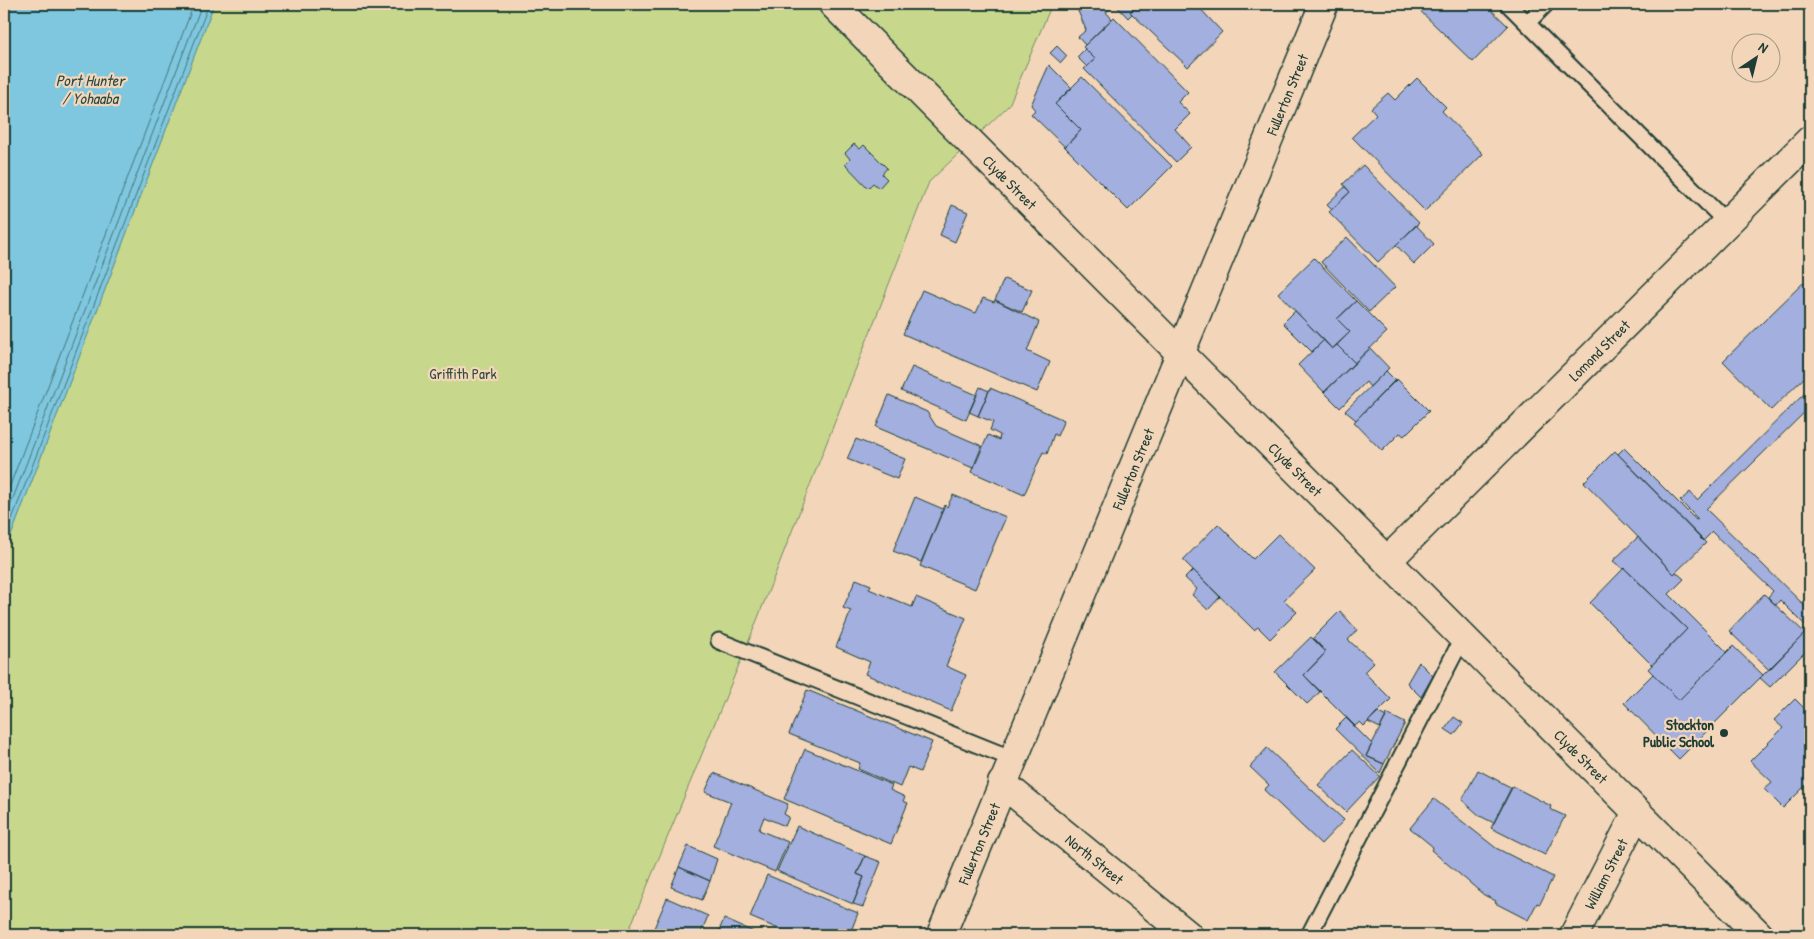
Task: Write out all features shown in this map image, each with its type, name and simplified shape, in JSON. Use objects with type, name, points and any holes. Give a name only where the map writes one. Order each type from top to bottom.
[{"type":"street","name":"Clyde Street","points":[[833,4],[1759,935]]},
{"type":"street","name":"Fullerton Street","points":[[940,935],[1324,4]]},
{"type":"street","name":"Lomond Street","points":[[1387,561],[1810,140]]},
{"type":"street","name":"North Street","points":[[1008,771],[1188,935]]},
{"type":"street","name":"William Street","points":[[1574,935],[1637,812]]},
{"type":"lane","points":[[1508,4],[1727,222]]},
{"type":"lane","points":[[1527,22],[1546,4]]},
{"type":"lane","points":[[1310,935],[1463,637]]},
{"type":"lane","points":[[718,641],[1008,771]]},
{"type":"green space","name":"Griffith Park","points":[[214,4],[1052,4],[1009,105],[929,182],[750,638],[627,935],[4,935],[4,554]]},
{"type":"water","name":"Port Hunter / Yohaaba","points":[[4,4],[214,4],[4,554]]},
{"type":"building","points":[[1075,4],[1107,4],[1111,8],[1106,12],[1112,19],[1085,45],[1078,37],[1086,30]]},
{"type":"building","points":[[1115,4],[1139,4],[1130,12],[1132,14],[1128,18]]},
{"type":"building","points":[[1139,4],[1196,4],[1222,32],[1188,67],[1130,12]]},
{"type":"building","points":[[1413,4],[1485,4],[1508,26],[1473,62]]},
{"type":"building","points":[[1114,17],[1188,92],[1178,102],[1190,114],[1175,129],[1191,147],[1176,162],[1084,69],[1095,59],[1083,47]]},
{"type":"building","points":[[1057,46],[1067,56],[1061,63],[1050,53]]},
{"type":"building","points":[[1085,49],[1095,59],[1087,67],[1077,57]]},
{"type":"building","points":[[1049,65],[1072,88],[1055,104],[1081,130],[1065,147],[1031,114],[1035,110],[1031,105]]},
{"type":"building","points":[[1082,77],[1172,166],[1128,210],[1065,147],[1081,130],[1055,104]]},
{"type":"building","points":[[1417,78],[1446,107],[1442,111],[1483,154],[1425,211],[1352,137],[1376,114],[1371,108],[1388,93],[1395,100]]},
{"type":"building","points":[[854,144],[860,149],[864,145],[887,168],[882,174],[887,179],[879,188],[873,183],[868,188],[845,164],[850,159],[845,153]]},
{"type":"building","points":[[1363,165],[1419,223],[1378,262],[1329,212],[1350,192],[1343,184]]},
{"type":"building","points":[[1345,187],[1350,192],[1332,209],[1327,204]]},
{"type":"building","points":[[952,205],[968,212],[955,242],[940,235]]},
{"type":"building","points":[[1416,225],[1434,244],[1414,264],[1396,245]]},
{"type":"building","points":[[1347,237],[1395,287],[1369,312],[1321,262]]},
{"type":"building","points":[[1314,258],[1356,301],[1337,319],[1350,332],[1332,349],[1278,293]]},
{"type":"building","points":[[1004,279],[1032,290],[1022,312],[995,300]]},
{"type":"building","points":[[1804,282],[1810,288],[1810,372],[1771,410],[1723,361]]},
{"type":"building","points":[[922,290],[976,313],[983,298],[994,302],[995,300],[1039,322],[1027,351],[1050,362],[1037,392],[903,334]]},
{"type":"building","points":[[1356,301],[1387,332],[1355,363],[1337,345],[1350,332],[1337,319]]},
{"type":"building","points":[[1295,311],[1324,340],[1312,352],[1283,323]]},
{"type":"building","points":[[1324,340],[1332,349],[1337,345],[1355,363],[1324,392],[1298,365]]},
{"type":"building","points":[[1370,348],[1389,368],[1370,387],[1366,382],[1340,408],[1324,392]]},
{"type":"building","points":[[912,367],[977,395],[966,420],[901,391]]},
{"type":"building","points":[[1386,371],[1395,380],[1356,420],[1345,411]]},
{"type":"building","points":[[1397,379],[1429,411],[1404,436],[1400,433],[1382,451],[1354,422]]},
{"type":"building","points":[[980,387],[989,391],[978,416],[969,412]]},
{"type":"building","points":[[990,388],[1064,420],[1057,436],[1054,434],[1047,454],[1043,452],[1024,495],[972,472],[988,435],[999,440],[1000,435],[990,430],[993,422],[978,416]]},
{"type":"building","points":[[1810,388],[1810,407],[1706,509],[1810,611],[1810,655],[1806,651],[1770,687],[1760,678],[1805,633],[1803,631],[1807,627],[1780,600],[1776,605],[1768,597],[1773,591],[1712,532],[1703,541],[1618,454],[1624,448],[1696,520],[1698,519],[1680,501],[1690,492],[1697,500]]},
{"type":"building","points":[[889,395],[927,412],[936,426],[982,446],[973,468],[876,427]]},
{"type":"building","points":[[856,439],[905,459],[897,479],[847,459]]},
{"type":"building","points":[[1615,451],[1706,543],[1674,574],[1584,482]]},
{"type":"building","points":[[953,495],[1006,517],[975,589],[920,566],[945,505],[947,507]]},
{"type":"building","points":[[915,497],[943,509],[921,562],[893,551]]},
{"type":"building","points":[[1218,524],[1253,559],[1278,534],[1315,570],[1284,600],[1297,612],[1270,639],[1258,627],[1254,630],[1183,560]]},
{"type":"building","points":[[1638,537],[1674,574],[1676,572],[1684,579],[1669,594],[1727,652],[1679,700],[1648,669],[1687,629],[1624,568],[1613,561]]},
{"type":"building","points":[[1624,568],[1687,629],[1652,665],[1590,603]]},
{"type":"building","points":[[1193,570],[1220,597],[1208,610],[1192,595],[1197,589],[1185,578]]},
{"type":"building","points":[[856,579],[871,585],[869,589],[912,607],[916,597],[966,618],[946,666],[966,675],[951,711],[865,674],[870,662],[836,647],[851,611],[843,608]]},
{"type":"building","points":[[1764,594],[1805,633],[1769,670],[1729,631]]},
{"type":"building","points":[[1340,611],[1357,630],[1348,640],[1374,662],[1364,672],[1391,699],[1364,726],[1360,722],[1355,726],[1304,675],[1326,652],[1313,638]]},
{"type":"building","points":[[1311,637],[1326,652],[1304,675],[1320,692],[1307,704],[1275,672]]},
{"type":"building","points":[[1733,646],[1763,675],[1679,759],[1624,703],[1653,674],[1679,700]]},
{"type":"building","points":[[1419,662],[1433,676],[1421,697],[1407,683]]},
{"type":"building","points":[[807,690],[932,742],[920,772],[908,767],[900,787],[858,769],[860,763],[789,734]]},
{"type":"building","points":[[1795,699],[1810,714],[1810,781],[1783,808],[1764,789],[1772,782],[1750,761],[1783,728],[1774,720]]},
{"type":"building","points":[[1377,712],[1386,717],[1380,728],[1368,722]]},
{"type":"building","points":[[1387,714],[1405,723],[1384,764],[1366,756]]},
{"type":"building","points":[[1454,717],[1463,723],[1454,735],[1445,729]]},
{"type":"building","points":[[1346,718],[1372,744],[1366,756],[1384,764],[1380,773],[1335,729]]},
{"type":"building","points":[[1267,748],[1344,820],[1321,844],[1264,790],[1269,785],[1250,767]]},
{"type":"building","points":[[805,749],[892,785],[890,790],[905,797],[903,801],[908,803],[891,844],[784,799]]},
{"type":"building","points":[[1352,750],[1380,776],[1346,812],[1318,785]]},
{"type":"building","points":[[1478,770],[1512,788],[1494,823],[1480,816],[1462,800]]},
{"type":"building","points":[[714,773],[788,804],[784,814],[789,817],[785,826],[764,817],[759,830],[788,842],[775,872],[713,846],[731,802],[705,792]]},
{"type":"building","points":[[1512,786],[1551,806],[1550,809],[1565,816],[1545,855],[1491,828]]},
{"type":"building","points":[[1434,799],[1496,848],[1553,877],[1540,904],[1537,903],[1528,920],[1495,903],[1496,901],[1484,895],[1431,850],[1433,847],[1410,828]]},
{"type":"building","points":[[797,826],[865,856],[857,874],[864,877],[853,904],[777,871]]},
{"type":"building","points":[[688,846],[717,859],[710,881],[679,867]]},
{"type":"building","points":[[865,856],[881,862],[863,907],[853,904],[864,877],[857,874]]},
{"type":"building","points":[[679,867],[710,881],[702,900],[671,887]]},
{"type":"building","points":[[767,875],[858,913],[851,931],[856,933],[855,935],[793,935],[750,917]]},
{"type":"building","points":[[667,898],[708,916],[700,935],[651,935]]},
{"type":"building","points":[[724,919],[756,933],[755,935],[717,935]]},
{"type":"place","name":"Stockton Public School","points":[[1724,733]]}]
